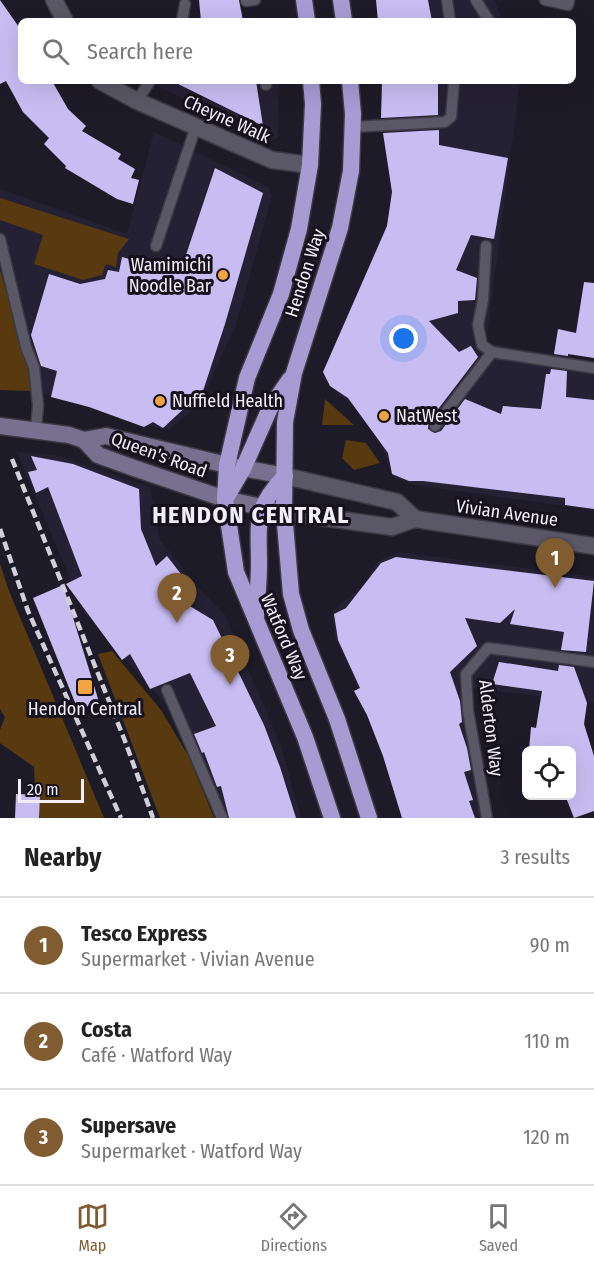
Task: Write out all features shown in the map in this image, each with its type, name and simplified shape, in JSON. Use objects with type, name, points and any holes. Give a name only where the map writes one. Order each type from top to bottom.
[{"type":"highway","points":[[304,0],[307,18]]},
{"type":"highway","points":[[341,0],[344,18]]},
{"type":"highway","name":"Hendon Way","points":[[235,467],[247,378],[281,294],[299,230],[310,165],[313,104],[311,84]]},
{"type":"highway","name":"Hendon Way","points":[[285,476],[285,422],[294,373],[340,228],[351,171],[350,84]]},
{"type":"highway","points":[[225,499],[235,467],[294,373]]},
{"type":"highway","points":[[256,620],[259,567],[257,526],[272,489],[285,476]]},
{"type":"highway","name":"Watford Way","points":[[285,476],[284,512],[291,594],[302,630],[337,719],[369,818]]},
{"type":"highway","name":"Watford Way","points":[[225,499],[236,572],[305,737],[332,818]]},
{"type":"main road","name":"Queen's Road","points":[[4,426],[69,435],[84,440],[98,455],[225,499],[284,512]]},
{"type":"main road","name":"Queen's Road","points":[[84,440],[106,436],[235,467],[285,476]]},
{"type":"street","points":[[54,0],[63,18]]},
{"type":"street","name":"Cheyne Walk","points":[[106,84],[137,101],[272,160],[310,165]]},
{"type":"street","name":"Vivian Avenue","points":[[285,476],[397,502],[415,519]]},
{"type":"street","name":"Vivian Avenue","points":[[284,512],[392,527],[415,519],[594,546]]},
{"type":"lane","points":[[447,0],[450,18]]},
{"type":"lane","points":[[476,0],[487,18]]},
{"type":"lane","points":[[545,0],[568,5],[569,0]]},
{"type":"lane","points":[[183,18],[185,4]]},
{"type":"lane","points":[[137,101],[148,84]]},
{"type":"lane","points":[[352,128],[445,122],[452,117],[454,84]]},
{"type":"lane","points":[[156,246],[196,126]]},
{"type":"lane","points":[[0,239],[26,347],[34,367],[38,405],[36,430]]},
{"type":"lane","points":[[486,246],[483,300],[478,325],[482,345],[492,352],[594,368]]},
{"type":"lane","points":[[435,426],[492,352]]},
{"type":"lane","name":"Alderton Way","points":[[488,818],[468,711],[466,674],[488,648],[594,662]]},
{"type":"lane","points":[[167,690],[222,818]]},
{"type":"shaded area","points":[[379,0],[495,0],[501,18],[382,18]]},
{"type":"shaded area","points":[[153,84],[279,84],[278,138],[265,139]]},
{"type":"shaded area","points":[[387,84],[520,84],[486,343],[594,361],[594,510],[415,485],[394,478],[379,438],[350,403],[335,392],[325,370],[386,227],[392,192]]},
{"type":"shaded area","points":[[154,132],[268,187],[272,196],[236,324],[200,404],[169,430],[97,407],[36,392],[0,257],[0,189],[127,234]]},
{"type":"shaded area","points":[[0,198],[129,239],[118,253],[116,267],[106,264],[102,275],[83,280],[34,264],[43,235],[0,220]]},
{"type":"shaded area","points":[[0,270],[31,375],[32,391],[0,390]]},
{"type":"shaded area","points":[[325,399],[354,425],[322,425]]},
{"type":"shaded area","points":[[346,440],[366,443],[380,463],[354,470],[342,458]]},
{"type":"shaded area","points":[[17,452],[60,456],[150,487],[160,540],[198,587],[225,615],[281,746],[301,818],[217,818],[202,778],[168,707],[85,614]]},
{"type":"shaded area","points":[[400,552],[594,577],[594,703],[470,688],[471,714],[489,818],[404,818],[379,735],[334,634],[333,610],[363,586],[378,561]]},
{"type":"shaded area","points":[[0,564],[9,591],[104,818],[40,818],[36,806],[34,767],[0,743],[0,730],[5,717],[0,709]]},
{"type":"shaded area","points":[[112,651],[161,710],[189,757],[214,818],[160,818],[98,654]]},
{"type":"building","points":[[0,0],[18,26],[18,84],[54,84],[68,109],[86,126],[82,131],[121,154],[118,159],[135,169],[131,178],[139,180],[133,204],[117,199],[65,168],[66,166],[44,144],[49,138],[23,112],[6,81],[0,84]]},
{"type":"building","points":[[199,0],[239,0],[242,18],[201,18]]},
{"type":"building","points":[[376,0],[428,0],[431,18],[378,18]]},
{"type":"building","points":[[178,84],[256,84],[263,126]]},
{"type":"building","points":[[382,84],[438,84],[438,115],[381,118]]},
{"type":"building","points":[[439,130],[439,145],[508,158],[494,239],[471,235],[456,270],[477,278],[475,300],[458,301],[458,313],[429,321],[459,352],[471,346],[478,357],[429,421],[428,429],[435,433],[441,431],[465,399],[501,414],[503,406],[541,409],[546,374],[550,374],[551,369],[567,371],[566,397],[594,400],[594,509],[565,505],[565,498],[409,481],[392,474],[388,453],[348,398],[330,386],[323,372],[387,226],[392,192],[383,133]]},
{"type":"building","points":[[215,168],[263,193],[203,391],[163,428],[153,422],[144,427],[89,407],[51,397],[57,371],[41,366],[31,335],[49,274],[80,284],[105,279],[108,270],[119,272],[122,257],[180,273]]},
{"type":"building","points":[[584,282],[594,283],[594,358],[554,354],[558,329],[576,333]]},
{"type":"building","points":[[31,456],[73,464],[139,489],[141,529],[156,566],[167,556],[191,587],[178,599],[213,620],[264,725],[296,818],[229,818],[221,786],[217,787],[204,752],[202,753],[194,734],[216,726],[190,673],[150,689],[130,654],[122,660],[66,584],[82,576],[48,487],[36,493],[28,472],[37,470]]},
{"type":"building","points":[[396,557],[594,581],[586,652],[561,650],[564,632],[510,624],[515,609],[500,623],[465,618],[477,646],[450,672],[460,701],[462,722],[459,724],[471,770],[464,772],[473,800],[469,801],[475,818],[402,818],[383,756],[367,715],[354,691],[360,688],[338,640],[334,614],[346,608],[381,563]]},
{"type":"building","points":[[63,585],[99,702],[78,710],[33,598]]},
{"type":"building","points":[[499,662],[558,671],[559,665],[574,667],[587,703],[584,724],[594,756],[594,811],[574,818],[567,800],[576,800],[576,746],[529,746],[531,727],[536,728],[542,691],[492,684]]},
{"type":"building","points":[[16,794],[40,795],[39,818],[15,818]]},
{"type":"railway","points":[[12,459],[125,741],[153,818]]},
{"type":"railway","points":[[0,529],[28,611],[121,818]]},
{"type":"place","name":"Wamimichi Noodle Bar","points":[[223,275]]},
{"type":"place","name":"Nuffield Health","points":[[160,401]]},
{"type":"place","name":"NatWest","points":[[384,416]]},
{"type":"place","name":"Tesco Express","points":[[555,588]]},
{"type":"place","name":"Costa","points":[[177,623]]},
{"type":"place","name":"Supersave","points":[[230,685]]},
{"type":"place","name":"Hendon Central","points":[[85,687]]},
{"type":"district","name":"HENDON CENTRAL","points":[[251,515]]}]
